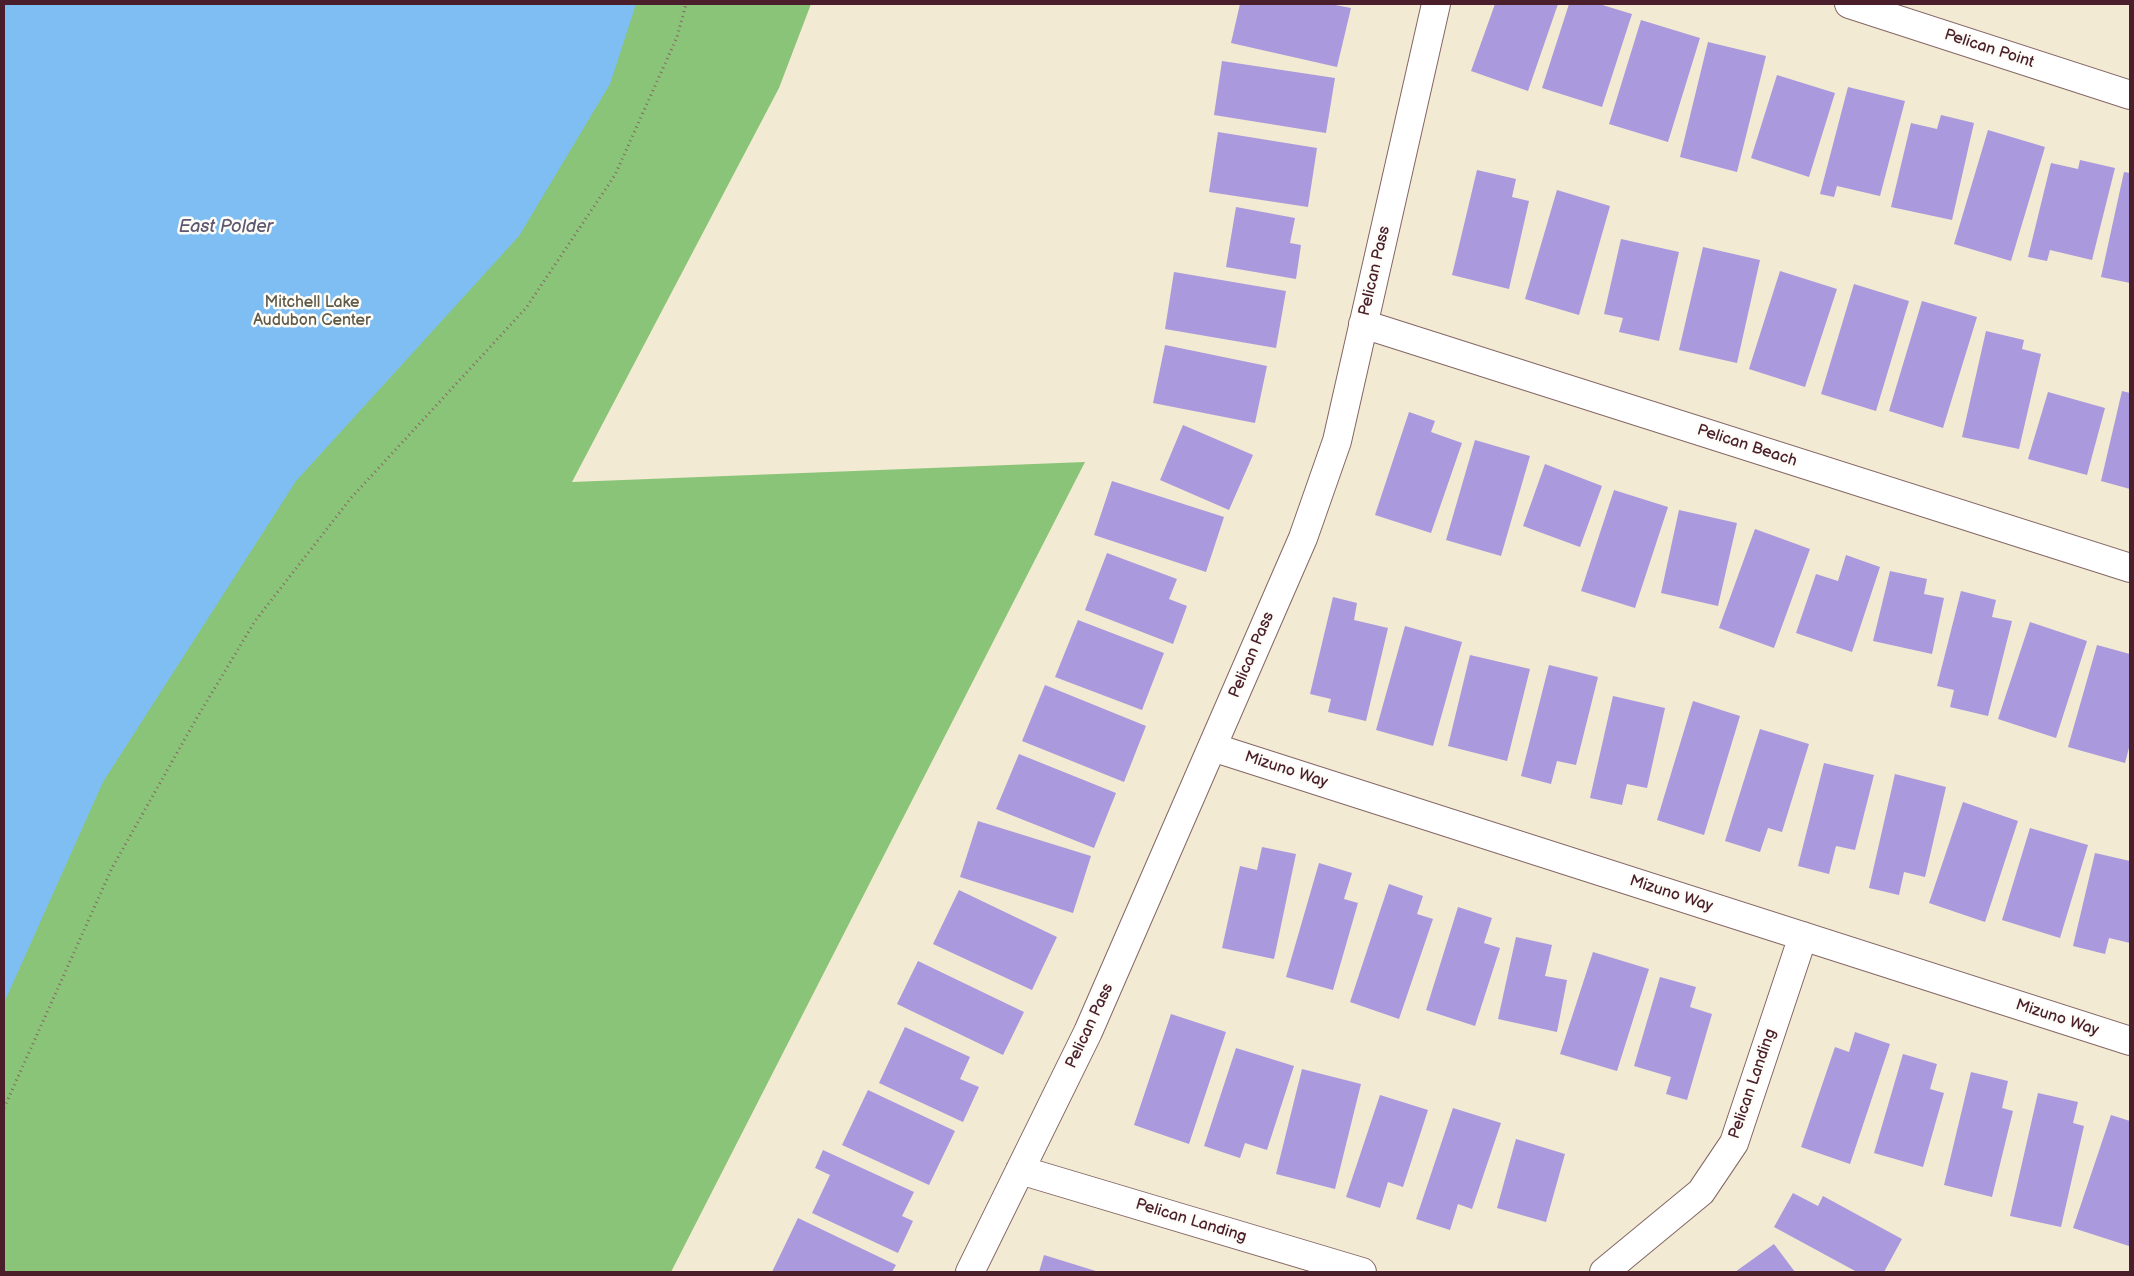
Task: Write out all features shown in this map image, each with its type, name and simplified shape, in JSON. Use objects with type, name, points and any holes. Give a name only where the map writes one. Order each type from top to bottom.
[{"type":"street","name":"Pelican Pass","points":[[970,1272],[1088,1032],[1303,538],[1337,440],[1436,4]]},
{"type":"street","name":"Pelican Point","points":[[1849,4],[2130,94]]},
{"type":"street","name":"Pelican Beach","points":[[1363,324],[2130,568]]},
{"type":"street","name":"Mizuno Way","points":[[1212,747],[2130,1041]]},
{"type":"street","name":"Pelican Landing","points":[[1604,1272],[1701,1192],[1734,1143],[1803,936]]},
{"type":"street","name":"Pelican Landing","points":[[1020,1170],[1362,1272]]},
{"type":"path","points":[[4,1108],[112,868],[195,721],[255,620],[351,498],[526,308],[616,174],[676,37],[686,4]]},
{"type":"green space","name":"Mitchell Lake Audubon Center","points":[[4,4],[811,4],[779,88],[572,482],[1085,462],[671,1272],[4,1272]]},
{"type":"water","name":"East Polder","points":[[4,4],[636,4],[610,84],[519,236],[296,481],[103,782],[4,1003]]},
{"type":"building","points":[[1240,4],[1330,4],[1351,8],[1337,67],[1231,43]]},
{"type":"building","points":[[1495,4],[1558,4],[1528,91],[1471,71]]},
{"type":"building","points":[[1569,4],[1599,4],[1632,14],[1602,107],[1542,88]]},
{"type":"building","points":[[1641,20],[1700,38],[1668,142],[1609,124]]},
{"type":"building","points":[[1708,42],[1766,56],[1737,172],[1680,157]]},
{"type":"building","points":[[1222,61],[1335,78],[1326,133],[1214,115]]},
{"type":"building","points":[[1777,75],[1835,93],[1809,177],[1751,158]]},
{"type":"building","points":[[1848,87],[1905,101],[1880,196],[1837,186],[1834,197],[1820,194]]},
{"type":"building","points":[[1941,115],[1974,123],[1952,220],[1891,207],[1911,123],[1937,129]]},
{"type":"building","points":[[1988,130],[2045,147],[2011,261],[1954,244]]},
{"type":"building","points":[[1218,132],[1317,148],[1308,207],[1209,192]]},
{"type":"building","points":[[2080,160],[2115,168],[2092,260],[2050,250],[2047,261],[2028,257],[2051,163],[2078,169]]},
{"type":"building","points":[[1477,170],[1516,179],[1512,197],[1529,201],[1509,289],[1452,275]]},
{"type":"building","points":[[2124,172],[2130,173],[2130,283],[2101,277]]},
{"type":"building","points":[[1557,190],[1610,206],[1579,315],[1525,299]]},
{"type":"building","points":[[1236,207],[1295,218],[1290,243],[1301,245],[1296,279],[1226,267]]},
{"type":"building","points":[[1621,239],[1679,252],[1659,341],[1619,332],[1623,318],[1604,314]]},
{"type":"building","points":[[1703,247],[1760,260],[1737,363],[1679,350]]},
{"type":"building","points":[[1780,271],[1837,289],[1805,387],[1749,369]]},
{"type":"building","points":[[1174,272],[1286,291],[1276,348],[1165,329]]},
{"type":"building","points":[[1854,284],[1909,301],[1876,411],[1821,394]]},
{"type":"building","points":[[1922,301],[1977,317],[1943,428],[1889,411]]},
{"type":"building","points":[[1986,331],[2024,340],[2022,349],[2041,354],[2019,449],[1962,437]]},
{"type":"building","points":[[1165,345],[1267,366],[1255,423],[1153,403]]},
{"type":"building","points":[[2122,391],[2130,393],[2130,489],[2101,481]]},
{"type":"building","points":[[2048,392],[2105,408],[2087,475],[2028,459]]},
{"type":"building","points":[[1409,412],[1435,421],[1431,432],[1462,443],[1431,533],[1375,515]]},
{"type":"building","points":[[1183,425],[1253,455],[1229,510],[1160,480]]},
{"type":"building","points":[[1475,440],[1530,456],[1501,556],[1446,540]]},
{"type":"building","points":[[1545,464],[1602,486],[1580,547],[1523,526]]},
{"type":"building","points":[[1112,481],[1224,517],[1206,572],[1094,535]]},
{"type":"building","points":[[1614,490],[1668,507],[1635,608],[1581,591]]},
{"type":"building","points":[[1679,510],[1737,523],[1718,606],[1661,593]]},
{"type":"building","points":[[1755,529],[1810,549],[1774,648],[1719,628]]},
{"type":"building","points":[[1107,553],[1177,579],[1169,599],[1187,606],[1173,644],[1085,610]]},
{"type":"building","points":[[1846,555],[1880,567],[1852,652],[1796,633],[1816,574],[1838,581]]},
{"type":"building","points":[[1890,571],[1927,579],[1924,594],[1944,598],[1932,654],[1873,641]]},
{"type":"building","points":[[1961,591],[1996,600],[1992,617],[2012,621],[1988,716],[1950,707],[1954,690],[1937,686]]},
{"type":"building","points":[[1333,597],[1357,603],[1354,620],[1388,628],[1366,721],[1328,712],[1331,699],[1310,694]]},
{"type":"building","points":[[1078,620],[1164,653],[1142,710],[1055,677]]},
{"type":"building","points":[[2030,622],[2087,641],[2056,738],[1998,719]]},
{"type":"building","points":[[1405,626],[1462,642],[1433,746],[1376,730]]},
{"type":"building","points":[[2097,645],[2130,654],[2130,744],[2125,763],[2068,747]]},
{"type":"building","points":[[1470,655],[1530,669],[1507,761],[1448,746]]},
{"type":"building","points":[[1549,665],[1598,677],[1576,765],[1557,761],[1551,784],[1521,776]]},
{"type":"building","points":[[1045,685],[1146,726],[1124,782],[1022,741]]},
{"type":"building","points":[[1613,696],[1665,708],[1647,788],[1627,784],[1622,805],[1590,798]]},
{"type":"building","points":[[1693,701],[1740,716],[1704,835],[1657,820]]},
{"type":"building","points":[[1760,729],[1809,744],[1782,832],[1768,828],[1760,852],[1725,841]]},
{"type":"building","points":[[1019,754],[1116,793],[1094,848],[996,809]]},
{"type":"building","points":[[1824,763],[1874,775],[1855,850],[1836,846],[1829,874],[1798,866]]},
{"type":"building","points":[[1895,774],[1946,787],[1925,877],[1904,872],[1899,895],[1869,888]]},
{"type":"building","points":[[1963,802],[2018,821],[1985,922],[1929,903]]},
{"type":"building","points":[[978,821],[1091,856],[1073,913],[960,877]]},
{"type":"building","points":[[2030,828],[2088,845],[2060,938],[2002,920]]},
{"type":"building","points":[[1262,847],[1296,854],[1274,959],[1222,948],[1240,866],[1257,870]]},
{"type":"building","points":[[2095,853],[2130,861],[2130,943],[2109,938],[2105,954],[2073,946]]},
{"type":"building","points":[[1319,863],[1352,873],[1344,899],[1358,903],[1333,990],[1286,977]]},
{"type":"building","points":[[1389,884],[1423,896],[1417,914],[1433,919],[1399,1019],[1350,1002]]},
{"type":"building","points":[[959,890],[1057,937],[1032,990],[933,944]]},
{"type":"building","points":[[1458,907],[1492,918],[1484,943],[1500,948],[1475,1026],[1426,1010]]},
{"type":"building","points":[[1516,937],[1552,945],[1545,976],[1567,980],[1557,1032],[1498,1019]]},
{"type":"building","points":[[1593,952],[1649,969],[1617,1071],[1560,1054]]},
{"type":"building","points":[[918,961],[1024,1012],[1003,1055],[897,1004]]},
{"type":"building","points":[[1660,977],[1696,987],[1690,1007],[1712,1014],[1687,1100],[1666,1094],[1671,1077],[1634,1066]]},
{"type":"building","points":[[1171,1014],[1226,1032],[1189,1144],[1134,1125]]},
{"type":"building","points":[[905,1027],[970,1057],[960,1079],[979,1087],[963,1122],[879,1083]]},
{"type":"building","points":[[1855,1032],[1890,1044],[1850,1164],[1801,1147],[1835,1047],[1849,1052]]},
{"type":"building","points":[[1236,1048],[1294,1066],[1267,1150],[1245,1143],[1240,1158],[1204,1146]]},
{"type":"building","points":[[1903,1054],[1937,1064],[1930,1089],[1944,1093],[1923,1167],[1874,1153]]},
{"type":"building","points":[[1302,1069],[1361,1084],[1335,1189],[1276,1174]]},
{"type":"building","points":[[1971,1072],[2008,1081],[2002,1108],[2013,1111],[1992,1197],[1944,1185]]},
{"type":"building","points":[[868,1090],[955,1131],[929,1185],[842,1145]]},
{"type":"building","points":[[2038,1093],[2078,1102],[2073,1123],[2084,1126],[2061,1227],[2010,1216]]},
{"type":"building","points":[[1380,1095],[1428,1110],[1403,1187],[1388,1182],[1380,1208],[1346,1197]]},
{"type":"building","points":[[1453,1108],[1501,1123],[1472,1209],[1458,1204],[1450,1230],[1416,1219]]},
{"type":"building","points":[[2111,1115],[2130,1121],[2129,1246],[2073,1228]]},
{"type":"building","points":[[1516,1139],[1565,1154],[1546,1222],[1497,1208]]},
{"type":"building","points":[[823,1150],[914,1192],[902,1216],[913,1221],[898,1253],[812,1213],[830,1175],[815,1168]]},
{"type":"building","points":[[1793,1193],[1818,1206],[1823,1196],[1902,1239],[1884,1272],[1857,1272],[1774,1227]]},
{"type":"building","points":[[798,1218],[896,1265],[892,1272],[772,1272]]},
{"type":"building","points":[[1774,1244],[1795,1272],[1735,1272]]},
{"type":"building","points":[[1044,1255],[1099,1272],[1039,1272]]}]
